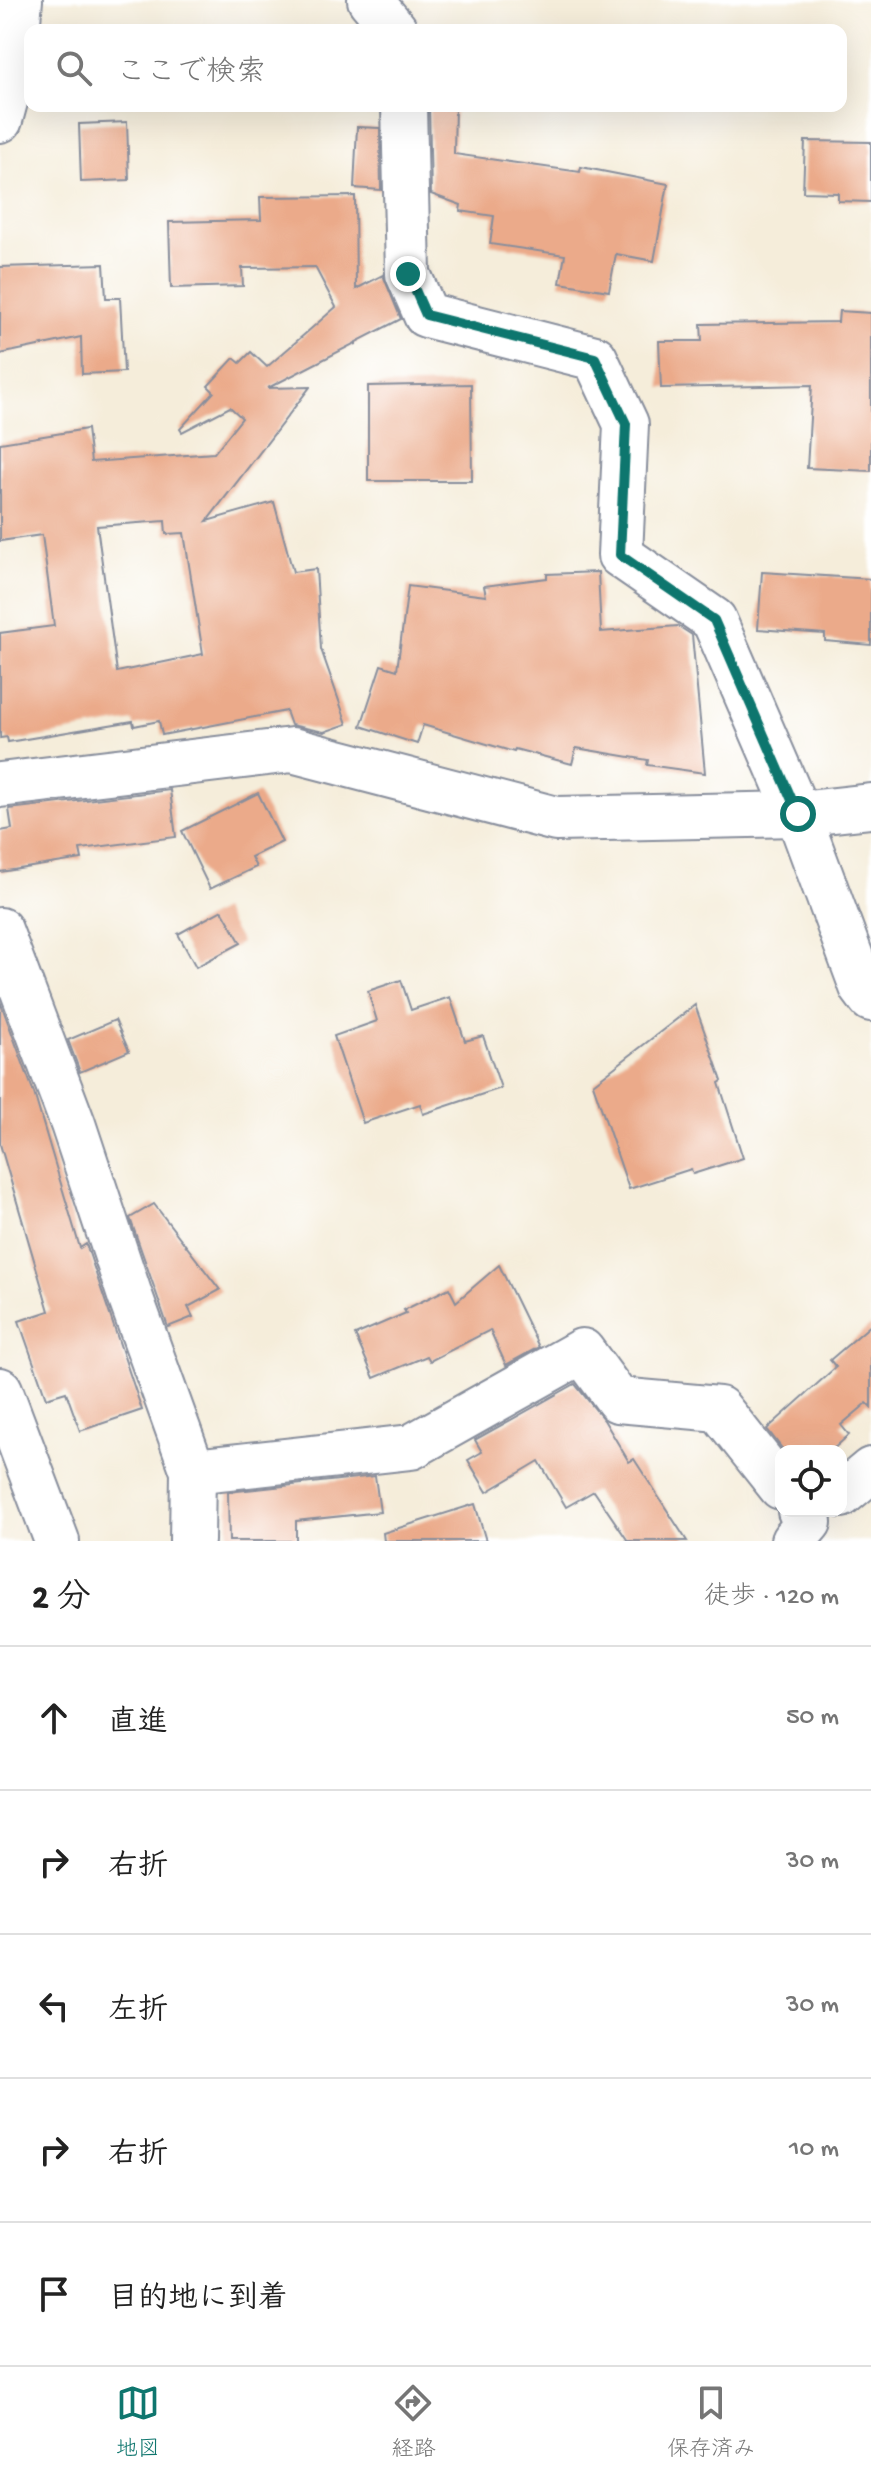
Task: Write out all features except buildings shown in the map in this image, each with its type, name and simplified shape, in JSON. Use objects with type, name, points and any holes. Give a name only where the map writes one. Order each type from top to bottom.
[{"type":"street","points":[[0,120],[13,72],[20,0]]},
{"type":"street","points":[[370,0],[390,24]]},
{"type":"street","points":[[404,112],[408,274],[426,315],[595,358],[626,424],[620,555],[714,620],[798,814],[862,987],[871,999]]},
{"type":"street","points":[[0,785],[292,750],[556,819],[798,814],[871,806]]},
{"type":"street","points":[[0,930],[73,1124],[193,1471],[192,1541]]},
{"type":"street","points":[[193,1471],[411,1447],[582,1351],[618,1400],[719,1409],[775,1479]]},
{"type":"street","points":[[0,1390],[57,1541]]},
{"type":"street","points":[[847,1489],[871,1470]]},
{"type":"route","points":[[408,274],[426,315],[595,358],[626,424],[620,555],[714,620],[798,814]]}]
